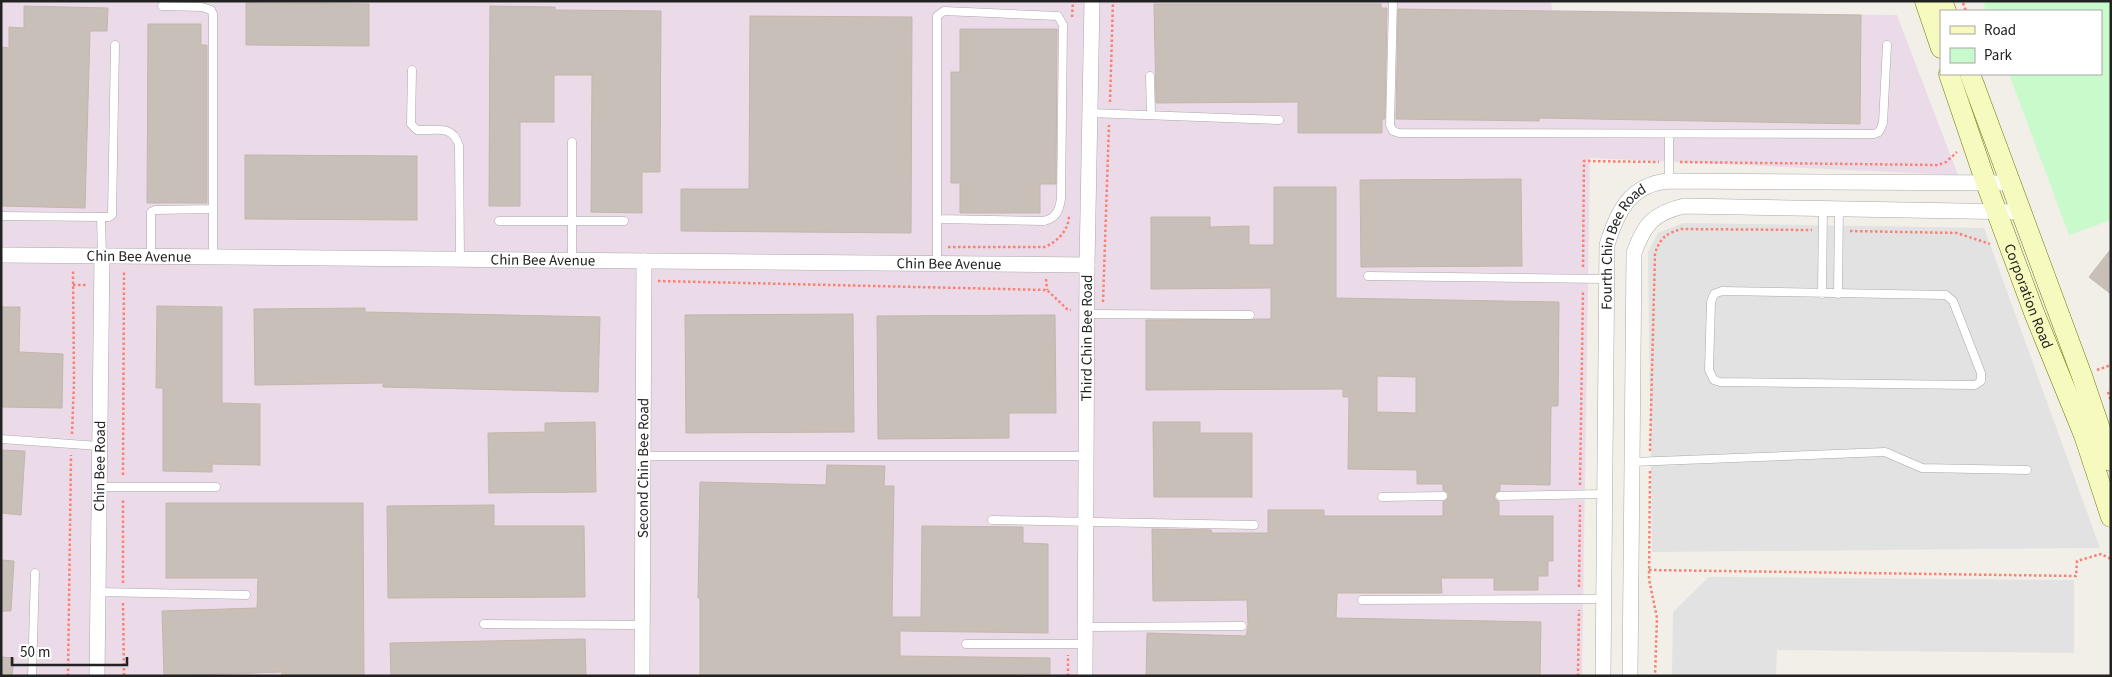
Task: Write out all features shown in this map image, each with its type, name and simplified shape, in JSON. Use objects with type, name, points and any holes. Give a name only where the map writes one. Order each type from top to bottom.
[{"type":"main road","points":[[1925,1],[1940,45]]},
{"type":"main road","name":"Corporation Road","points":[[1949,75],[1986,183],[2035,315],[2084,435],[2111,518]]},
{"type":"main road","name":"Corporation Road","points":[[1970,75],[2082,376],[2111,461]]},
{"type":"street","name":"Third Chin Bee Road","points":[[1086,676],[1087,456],[1082,312],[1087,264],[1092,1]]},
{"type":"street","name":"Fourth Chin Bee Road","points":[[1603,676],[1602,599],[1607,245],[1614,222],[1622,206],[1647,185],[1668,180],[2009,183]]},
{"type":"street","name":"Fourth Chin Bee Road","points":[[1630,676],[1634,252],[1641,233],[1653,219],[1670,209],[1684,206],[2020,212]]},
{"type":"street","name":"Chin Bee Avenue","points":[[1,255],[1087,264]]},
{"type":"street","name":"Chin Bee Road","points":[[97,676],[102,256]]},
{"type":"street","name":"Second Chin Bee Road","points":[[642,676],[644,261]]},
{"type":"lane","points":[[1393,1],[1390,125],[1396,133],[1874,134],[1879,132],[1883,124],[1887,45]]},
{"type":"lane","points":[[162,6],[202,7],[211,10],[213,14],[214,257]]},
{"type":"lane","points":[[937,219],[1044,221],[1051,219],[1056,214],[1061,199],[1063,24],[1058,16],[944,11],[937,16],[937,219],[937,263]]},
{"type":"lane","points":[[1,216],[110,217],[113,210],[115,46]]},
{"type":"lane","points":[[412,70],[411,124],[413,128],[452,132],[456,136],[459,146],[460,259]]},
{"type":"lane","points":[[1150,76],[1151,115]]},
{"type":"lane","points":[[1090,113],[1278,120]]},
{"type":"lane","points":[[1668,180],[1669,134]]},
{"type":"lane","points":[[572,142],[572,260]]},
{"type":"lane","points":[[1822,294],[1823,208]]},
{"type":"lane","points":[[1838,294],[1839,208]]},
{"type":"lane","points":[[151,257],[150,216],[152,211],[213,209]]},
{"type":"lane","points":[[101,218],[102,256]]},
{"type":"lane","points":[[499,221],[624,221]]},
{"type":"lane","points":[[1368,276],[1606,279]]},
{"type":"lane","points":[[1722,291],[1838,294],[1942,294],[1950,298],[1953,301],[1980,373],[1980,384],[1726,383],[1714,380],[1711,376],[1709,370],[1711,302],[1714,294],[1722,291]]},
{"type":"lane","points":[[1082,312],[1250,315]]},
{"type":"lane","points":[[1,439],[99,446]]},
{"type":"lane","points":[[1632,462],[1885,452],[1922,468],[2027,470]]},
{"type":"lane","points":[[643,456],[1087,456]]},
{"type":"lane","points":[[99,487],[216,487]]},
{"type":"lane","points":[[1500,496],[1604,494]]},
{"type":"lane","points":[[1382,497],[1443,496]]},
{"type":"lane","points":[[992,520],[1254,525]]},
{"type":"lane","points":[[32,676],[35,573]]},
{"type":"lane","points":[[98,592],[246,595]]},
{"type":"lane","points":[[1362,600],[1602,599]]},
{"type":"lane","points":[[484,624],[642,625]]},
{"type":"lane","points":[[1086,627],[1242,626]]},
{"type":"lane","points":[[966,644],[1086,644]]},
{"type":"path","points":[[1072,20],[1073,1]]},
{"type":"path","points":[[1109,114],[1113,1]]},
{"type":"path","points":[[1578,676],[1584,161],[1938,165],[1946,162],[1953,154],[1961,150]]},
{"type":"path","points":[[937,247],[1045,247],[1062,235],[1069,223],[1069,213]]},
{"type":"path","points":[[1655,676],[1657,618],[1649,570],[1655,253],[1660,241],[1669,233],[1681,229],[1823,230]]},
{"type":"path","points":[[1839,230],[1958,233],[1994,245]]},
{"type":"path","points":[[68,676],[74,382],[73,256]]},
{"type":"path","points":[[124,676],[122,384],[125,257]]},
{"type":"path","points":[[644,281],[1047,290],[1066,309],[1082,312]]},
{"type":"path","points":[[1649,570],[2076,576],[2077,561],[2101,554],[2111,559]]},
{"type":"shaded area","points":[[1,1],[1551,1],[1552,10],[1897,15],[1958,175],[1590,158],[1582,676],[1,676]]},
{"type":"shaded area","points":[[1683,223],[1984,228],[2100,548],[1652,552],[1648,252],[1658,233]]},
{"type":"shaded area","points":[[1709,577],[2074,580],[2074,653],[1777,650],[1776,676],[1672,676],[1673,612]]},
{"type":"green space","points":[[1983,1],[2111,1],[2111,220],[2069,235],[2009,75],[2102,75],[2102,10],[1986,10]]},
{"type":"building","points":[[246,3],[369,4],[369,46],[246,45]]},
{"type":"building","points":[[1154,4],[1381,4],[1381,8],[1387,8],[1385,119],[1382,119],[1382,133],[1298,133],[1298,102],[1156,103]]},
{"type":"building","points":[[24,6],[108,8],[107,31],[90,31],[85,208],[1,206],[1,47],[9,48],[9,27],[24,28]]},
{"type":"building","points":[[490,6],[555,7],[555,10],[661,11],[660,172],[642,172],[642,213],[591,212],[592,75],[554,75],[554,122],[520,122],[520,206],[489,206]]},
{"type":"building","points":[[1398,9],[1861,15],[1860,124],[1539,118],[1539,121],[1396,119]]},
{"type":"building","points":[[750,16],[912,17],[911,233],[681,231],[681,189],[749,189]]},
{"type":"building","points":[[148,24],[201,24],[201,45],[207,45],[207,203],[147,203]]},
{"type":"building","points":[[960,29],[1057,29],[1056,184],[1040,184],[1040,213],[960,213],[960,183],[951,183],[951,72],[960,72]]},
{"type":"building","points":[[245,155],[417,156],[417,220],[245,219]]},
{"type":"building","points":[[1521,179],[1522,266],[1361,267],[1360,180]]},
{"type":"building","points":[[1274,187],[1336,187],[1336,298],[1559,302],[1558,406],[1551,406],[1550,485],[1500,484],[1500,490],[1494,496],[1499,502],[1499,516],[1553,516],[1553,561],[1548,561],[1548,576],[1538,576],[1538,590],[1494,590],[1494,578],[1441,578],[1442,593],[1337,593],[1336,618],[1541,622],[1540,676],[1146,676],[1147,633],[1246,636],[1248,626],[1247,600],[1153,601],[1152,529],[1211,530],[1212,533],[1268,533],[1268,510],[1324,510],[1324,516],[1443,516],[1443,502],[1448,498],[1448,493],[1443,490],[1443,484],[1417,484],[1417,470],[1348,469],[1349,397],[1343,397],[1343,389],[1146,390],[1146,320],[1271,319],[1271,288],[1151,289],[1151,217],[1210,217],[1210,227],[1249,226],[1249,245],[1274,245]],"holes":[[[1377,376],[1416,377],[1416,413],[1377,412]]]},
{"type":"building","points":[[2111,249],[2111,294],[2089,277]]},
{"type":"building","points":[[157,306],[222,307],[222,403],[260,404],[260,465],[212,464],[212,472],[163,471],[163,388],[156,388]]},
{"type":"building","points":[[1,307],[20,307],[19,352],[63,354],[62,408],[1,407]]},
{"type":"building","points":[[365,308],[365,312],[600,317],[598,392],[383,387],[383,383],[255,385],[254,309]]},
{"type":"building","points":[[853,314],[854,432],[686,433],[685,315]]},
{"type":"building","points":[[1055,315],[1056,413],[1009,413],[1009,438],[878,439],[877,316]]},
{"type":"building","points":[[595,422],[596,492],[489,493],[488,433],[545,432],[545,423]]},
{"type":"building","points":[[1153,422],[1200,422],[1200,433],[1252,433],[1252,497],[1154,497]]},
{"type":"building","points":[[1,450],[25,451],[21,515],[1,513]]},
{"type":"building","points":[[827,465],[885,466],[884,486],[894,486],[892,617],[921,617],[922,526],[1023,527],[1023,543],[1048,544],[1048,633],[900,631],[900,656],[1050,658],[1050,674],[700,676],[700,598],[698,598],[700,482],[826,485]]},
{"type":"building","points":[[166,503],[363,503],[364,676],[282,676],[282,672],[164,676],[162,611],[257,608],[258,578],[166,578]]},
{"type":"building","points":[[494,505],[494,526],[584,526],[585,597],[388,598],[387,506]]},
{"type":"building","points":[[1,560],[14,561],[11,611],[1,611]]},
{"type":"building","points":[[585,639],[586,676],[391,676],[390,643]]},
{"type":"building","points":[[1,657],[14,658],[12,676],[1,676]]}]
